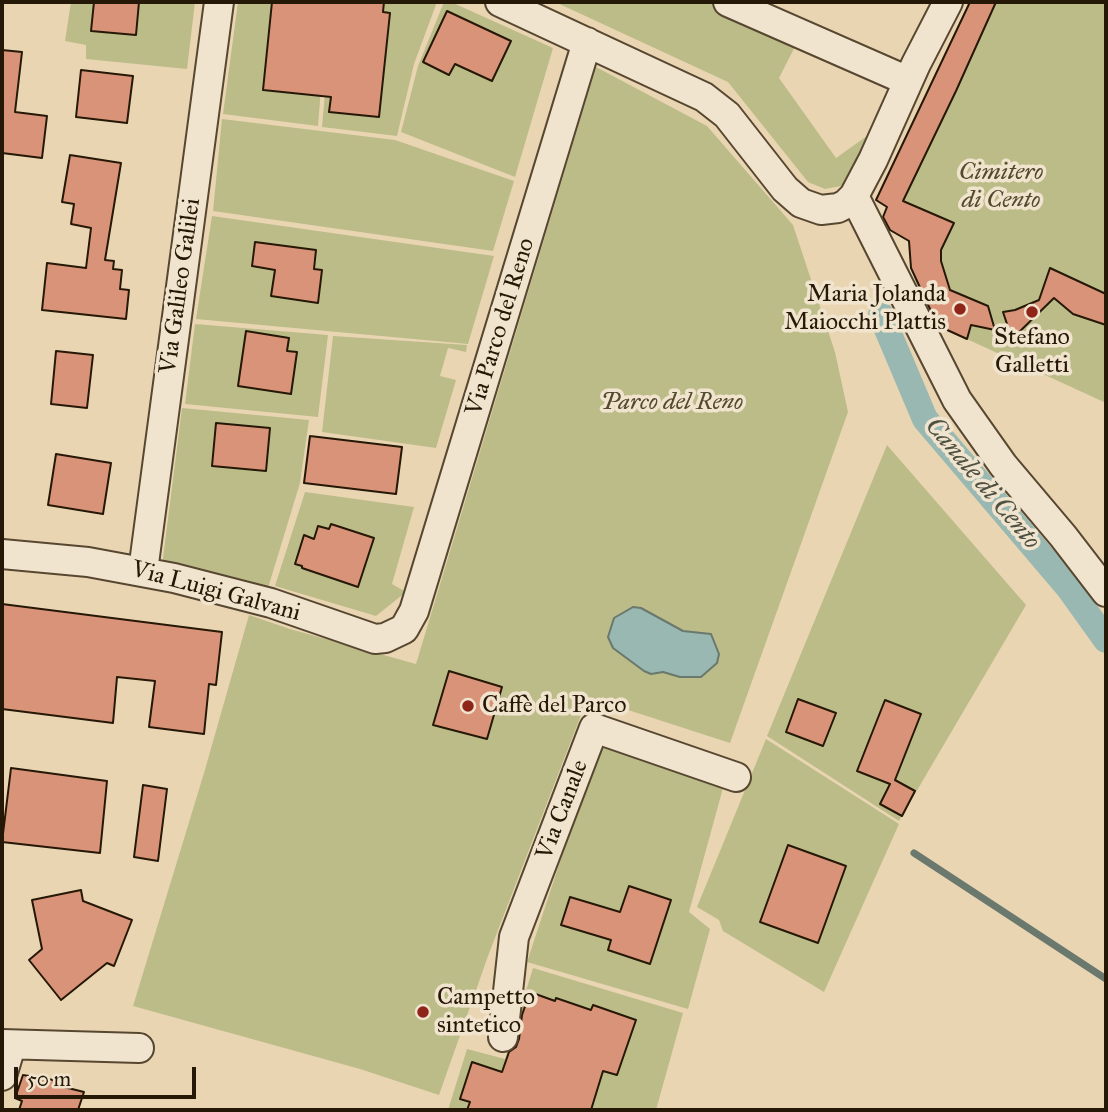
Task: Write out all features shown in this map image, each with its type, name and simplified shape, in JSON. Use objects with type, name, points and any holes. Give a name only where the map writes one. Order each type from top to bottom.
[{"type":"street","name":"Via Galileo Galilei","points":[[143,571],[219,2]]},
{"type":"street","points":[[500,2],[715,104],[727,115],[785,189],[800,202],[821,210],[846,204],[854,196],[948,2]]},
{"type":"street","points":[[728,2],[908,81]]},
{"type":"street","name":"Via Parco del Reno","points":[[414,611],[587,42]]},
{"type":"street","points":[[854,196],[957,400],[1003,465],[1106,592]]},
{"type":"street","name":"Via Luigi Galvani","points":[[2,555],[88,562],[143,571],[271,603],[375,639],[395,635],[404,629],[414,611]]},
{"type":"street","name":"Via Canale","points":[[503,1037],[514,937],[594,728],[736,777]]},
{"type":"street","points":[[2,1076],[7,1045],[139,1048]]},
{"type":"green space","points":[[71,2],[195,2],[187,69],[86,59],[86,45],[65,41]]},
{"type":"green space","points":[[238,2],[328,2],[318,126],[223,114]]},
{"type":"green space","points":[[333,2],[437,2],[414,64],[397,136],[322,127]]},
{"type":"green space","points":[[444,2],[451,2],[553,48],[515,177],[401,132],[418,66]]},
{"type":"green space","points":[[555,2],[760,2],[807,23],[779,78],[836,158],[874,131],[857,169],[841,186],[825,189],[808,182],[728,82]]},
{"type":"green space","name":"Cimitero di Cento","points":[[970,2],[1106,2],[1106,403],[945,329],[921,298],[911,268],[909,241],[880,225],[887,208],[876,200]]},
{"type":"green space","name":"Parco del Reno","points":[[596,67],[707,126],[793,225],[835,352],[848,412],[730,743],[588,697],[488,956],[439,1095],[360,1069],[133,1006],[249,615],[416,664]]},
{"type":"green space","points":[[222,119],[395,140],[514,181],[493,251],[213,211]]},
{"type":"green space","points":[[212,216],[494,256],[468,344],[196,319]]},
{"type":"green space","points":[[195,324],[328,335],[318,417],[185,404]]},
{"type":"green space","points":[[333,336],[467,345],[466,352],[448,348],[440,376],[456,380],[436,448],[322,432]]},
{"type":"green space","points":[[182,408],[309,420],[300,483],[268,588],[162,566]]},
{"type":"green space","points":[[887,445],[1026,605],[899,821],[767,736]]},
{"type":"green space","points":[[305,492],[414,507],[392,584],[406,592],[376,616],[275,586]]},
{"type":"green space","points":[[766,739],[899,824],[824,992],[723,931],[719,920],[697,907]]},
{"type":"green space","points":[[599,743],[723,788],[689,912],[710,929],[688,1009],[527,962]]},
{"type":"green space","points":[[533,968],[683,1013],[656,1110],[448,1110],[467,1049],[505,1059]]},
{"type":"water","points":[[633,607],[641,608],[683,631],[711,634],[719,654],[717,663],[701,677],[680,677],[663,672],[651,674],[644,671],[613,648],[608,637],[614,618]]},
{"type":"building","points":[[94,2],[139,2],[136,35],[91,31]]},
{"type":"building","points":[[272,2],[384,2],[383,12],[390,13],[379,117],[329,112],[331,97],[263,90]]},
{"type":"building","points":[[970,2],[996,2],[903,201],[954,223],[941,250],[941,261],[950,290],[988,306],[995,330],[971,325],[967,339],[945,329],[930,309],[911,268],[909,241],[890,230],[883,217],[887,207],[876,200]]},
{"type":"building","points":[[447,11],[511,41],[492,81],[455,64],[449,75],[423,62]]},
{"type":"building","points":[[2,50],[22,52],[15,112],[47,116],[42,158],[2,153]]},
{"type":"building","points":[[81,70],[133,76],[127,123],[76,117]]},
{"type":"building","points":[[70,155],[121,163],[105,260],[114,261],[113,269],[122,270],[120,289],[129,290],[126,319],[42,310],[47,263],[86,268],[91,228],[71,224],[74,204],[62,202]]},
{"type":"building","points":[[255,242],[316,250],[314,269],[322,270],[318,303],[271,296],[275,270],[252,266]]},
{"type":"building","points":[[1050,268],[1106,294],[1106,325],[1073,314],[1054,298],[1012,339],[1003,312],[1039,300]]},
{"type":"building","points":[[246,331],[289,338],[287,351],[297,352],[291,394],[238,386]]},
{"type":"building","points":[[56,351],[93,355],[87,408],[51,404]]},
{"type":"building","points":[[216,423],[270,428],[266,471],[212,466]]},
{"type":"building","points":[[310,436],[402,447],[396,494],[304,483]]},
{"type":"building","points":[[56,454],[111,463],[103,514],[48,505]]},
{"type":"building","points":[[331,524],[374,538],[358,587],[295,564],[304,535],[314,539],[318,526],[329,529]]},
{"type":"building","points":[[2,604],[222,632],[216,685],[209,684],[204,734],[149,727],[155,681],[117,677],[113,723],[2,709]]},
{"type":"building","name":"Caffè del Parco","points":[[449,671],[502,687],[487,739],[433,725]]},
{"type":"building","points":[[798,699],[836,713],[823,746],[786,732]]},
{"type":"building","points":[[885,700],[921,714],[895,780],[915,791],[902,816],[880,804],[890,784],[857,771]]},
{"type":"building","points":[[11,768],[107,781],[100,853],[2,842]]},
{"type":"building","points":[[143,785],[167,789],[158,861],[134,857]]},
{"type":"building","points":[[788,845],[846,866],[818,943],[760,922]]},
{"type":"building","points":[[629,886],[671,900],[650,964],[608,950],[611,940],[561,925],[570,897],[620,912]]},
{"type":"building","points":[[81,890],[83,901],[132,920],[114,966],[107,963],[61,1000],[29,960],[42,949],[32,900]]},
{"type":"building","points":[[530,992],[591,1010],[593,1005],[636,1020],[617,1075],[603,1071],[591,1110],[467,1110],[470,1102],[460,1099],[472,1062],[502,1072],[509,1052],[516,1047],[519,1039],[522,1015]]},
{"type":"building","points":[[23,1075],[66,1082],[64,1087],[84,1092],[78,1110],[19,1110],[22,1101],[15,1098]]},
{"type":"waterway","name":"Canale di Cento","points":[[881,315],[925,419],[1068,587],[1106,640]]},
{"type":"waterway","points":[[914,853],[1106,979]]},
{"type":"place","name":"Maria Jolanda Maiocchi Plattis","points":[[960,309]]},
{"type":"place","name":"Stefano Galletti","points":[[1032,312]]},
{"type":"place","name":"Caffè del Parco","points":[[468,706]]},
{"type":"place","name":"Campetto sintetico","points":[[423,1012]]}]
